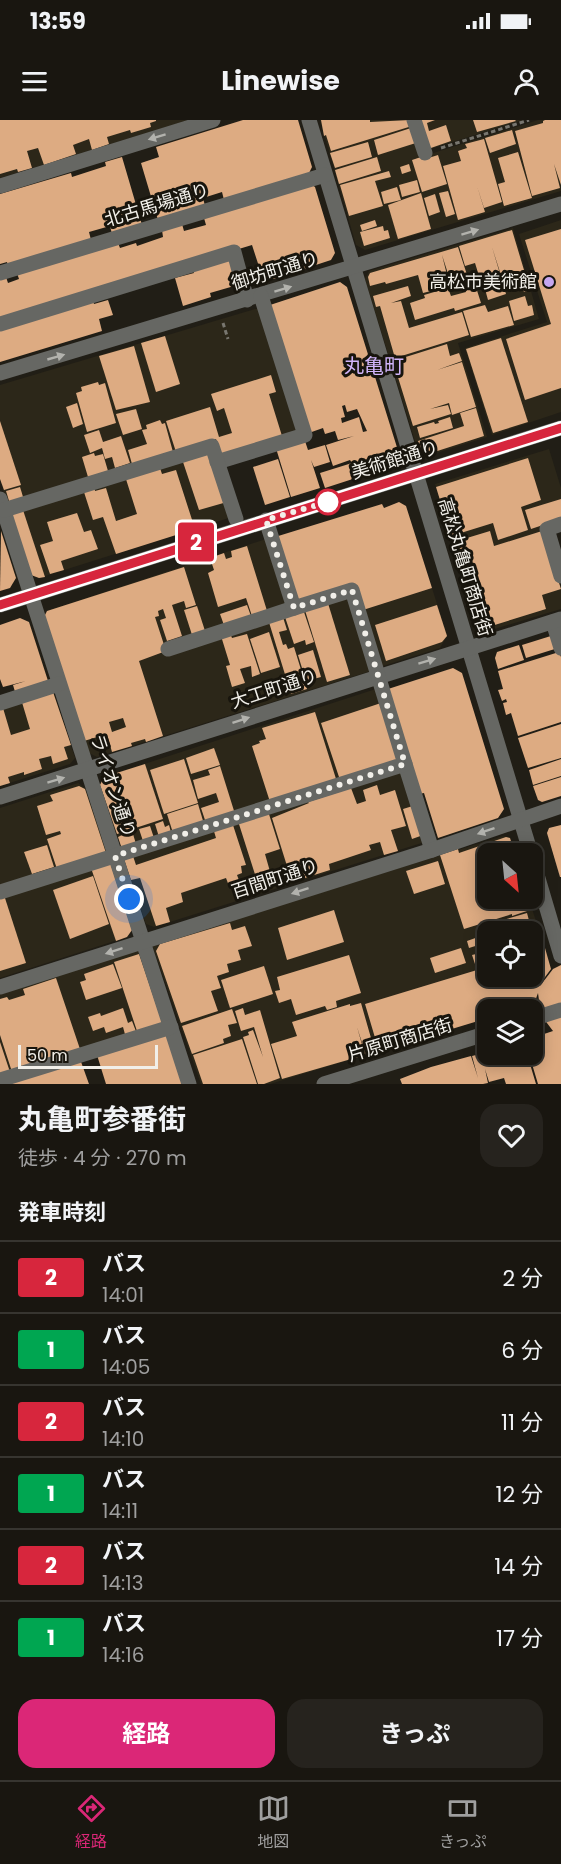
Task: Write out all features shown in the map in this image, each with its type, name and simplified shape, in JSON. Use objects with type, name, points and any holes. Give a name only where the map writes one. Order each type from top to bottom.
[{"type":"street","name":"高松丸亀町商店街","points":[[309,120],[528,843]]},
{"type":"street","points":[[414,120],[425,153]]},
{"type":"street","points":[[0,186],[209,121]]},
{"type":"street","name":"北古馬場通り","points":[[0,273],[325,175]]},
{"type":"street","name":"御坊町通り","points":[[0,373],[561,204]]},
{"type":"street","points":[[0,324],[234,252],[254,298],[305,435],[217,462]]},
{"type":"street","name":"美術館通り","points":[[0,605],[561,428]]},
{"type":"street","points":[[2,505],[212,446],[236,519]]},
{"type":"street","name":"ライオン通り","points":[[2,505],[189,1084]]},
{"type":"street","points":[[266,520],[294,608]]},
{"type":"street","points":[[561,524],[547,529],[561,576]]},
{"type":"street","points":[[168,648],[352,590],[432,850]]},
{"type":"street","points":[[557,620],[561,648]]},
{"type":"street","name":"大工町通り","points":[[0,797],[557,620]]},
{"type":"street","points":[[0,703],[59,684]]},
{"type":"street","points":[[0,892],[405,764]]},
{"type":"street","name":"百間町通り","points":[[0,987],[432,850],[561,806]]},
{"type":"street","points":[[543,895],[561,956]]},
{"type":"street","points":[[543,1016],[561,1010]]},
{"type":"street","points":[[0,1080],[171,1027]]},
{"type":"street","name":"片原町商店街","points":[[324,1084],[477,1036]]},
{"type":"path","points":[[425,153],[529,120]]},
{"type":"path","points":[[222,321],[228,339]]},
{"type":"shaded area","points":[[0,120],[189,120],[0,178]]},
{"type":"shaded area","points":[[320,120],[412,120],[424,156],[538,120],[561,120],[561,191],[365,250],[356,245]]},
{"type":"shaded area","points":[[417,120],[523,120],[427,150]]},
{"type":"shaded area","points":[[561,220],[561,412],[492,435],[465,348],[547,322],[519,234]]},
{"type":"shaded area","points":[[513,228],[539,319],[458,343],[487,437],[427,456],[418,451],[365,279],[369,271]]},
{"type":"shaded area","points":[[262,307],[302,433],[214,442],[8,506],[0,479],[0,385]]},
{"type":"shaded area","points":[[210,449],[232,517],[39,578],[31,575],[10,511]]},
{"type":"shaded area","points":[[549,449],[561,488],[561,521],[543,527],[561,586],[561,609],[488,631],[479,627],[435,484]]},
{"type":"shaded area","points":[[269,538],[352,592],[374,670],[97,757],[87,752],[47,611]]},
{"type":"shaded area","points":[[432,588],[447,636],[440,648],[380,667],[363,610]]},
{"type":"shaded area","points":[[379,688],[403,762],[123,853],[100,785],[104,777]]},
{"type":"shaded area","points":[[52,689],[75,758],[70,764],[0,786],[0,706]]},
{"type":"shaded area","points":[[405,768],[428,841],[154,927],[146,924],[123,856]]},
{"type":"shaded area","points":[[78,783],[85,788],[108,854],[0,890],[0,808]]},
{"type":"shaded area","points":[[503,836],[510,838],[503,843],[480,843]]},
{"type":"shaded area","points":[[477,844],[477,909],[532,909],[536,921],[477,921],[477,987],[540,987],[536,999],[477,999],[477,1021],[270,1084],[201,1084],[152,945]]},
{"type":"shaded area","points":[[109,859],[132,930],[127,937],[0,978],[0,894]]},
{"type":"shaded area","points":[[543,944],[551,969],[543,980]]},
{"type":"shaded area","points":[[139,950],[164,1026],[0,1079],[0,993]]},
{"type":"building","points":[[0,120],[156,121],[150,123],[151,127],[107,137],[109,144],[92,150],[89,139],[73,145],[76,154],[44,165],[38,148],[27,151],[32,168],[0,174]]},
{"type":"building","points":[[243,120],[298,120],[312,167],[308,175],[224,200],[222,192],[203,198],[205,206],[158,220],[141,163],[159,157],[156,147]]},
{"type":"building","points":[[321,120],[370,120],[370,122],[410,120],[412,126],[331,151],[326,135],[324,136]]},
{"type":"building","points":[[419,120],[435,120],[427,123],[429,131],[446,125],[451,141],[428,149]]},
{"type":"building","points":[[473,120],[515,120],[516,121],[477,132]]},
{"type":"building","points":[[545,120],[561,120],[561,185],[554,164],[560,188],[532,196],[515,131],[543,123]]},
{"type":"building","points":[[414,127],[419,142],[378,155],[374,140]]},
{"type":"building","points":[[512,130],[516,144],[490,153],[485,138]]},
{"type":"building","points":[[484,139],[502,202],[484,208],[477,186],[485,212],[458,220],[443,166],[461,161],[458,151],[467,148],[465,144]]},
{"type":"building","points":[[368,142],[372,157],[335,168],[330,153]]},
{"type":"building","points":[[518,152],[532,198],[504,206],[498,184],[505,182],[498,158]]},
{"type":"building","points":[[438,155],[447,184],[422,192],[412,160],[421,157],[422,160]]},
{"type":"building","points":[[122,157],[142,225],[112,234],[110,226],[89,232],[91,240],[8,266],[7,262],[0,264],[0,194],[71,173],[72,177],[106,166],[105,162]]},
{"type":"building","points":[[377,157],[381,171],[339,184],[335,170]]},
{"type":"building","points":[[409,164],[411,171],[402,174],[400,167]]},
{"type":"building","points":[[389,171],[391,177],[375,181],[383,206],[349,216],[340,185]]},
{"type":"building","points":[[417,180],[420,192],[402,197],[399,185]]},
{"type":"building","points":[[312,185],[315,187],[335,253],[331,260],[264,282],[252,245],[0,321],[0,278],[6,277],[8,283],[19,279],[17,273],[118,243],[120,248],[136,243],[137,246],[163,237],[162,230],[182,224],[184,231],[206,225],[204,218]]},
{"type":"building","points":[[397,187],[401,200],[384,204],[381,192]]},
{"type":"building","points":[[448,191],[455,214],[446,217],[439,193]]},
{"type":"building","points":[[421,193],[431,229],[398,239],[388,205]]},
{"type":"building","points":[[435,194],[440,212],[429,216],[424,198]]},
{"type":"building","points":[[375,220],[377,226],[362,231],[360,225]]},
{"type":"building","points":[[383,226],[384,231],[388,230],[390,238],[364,246],[360,232]]},
{"type":"building","name":"高松市美術館","points":[[561,229],[561,388],[525,400],[506,339],[551,324],[525,240]]},
{"type":"building","points":[[512,230],[530,290],[524,292],[522,286],[506,291],[492,247],[506,294],[488,300],[475,263],[465,266],[459,246]]},
{"type":"building","points":[[458,247],[469,281],[452,286],[442,255],[449,283],[434,287],[435,290],[423,293],[418,275],[370,286],[368,277],[370,273]]},
{"type":"building","points":[[232,255],[241,284],[210,293],[211,297],[183,306],[175,278],[194,273],[192,267]]},
{"type":"building","points":[[474,281],[481,303],[455,311],[454,308],[415,320],[410,303],[425,298],[424,295],[448,288],[451,296],[466,292],[464,285]]},
{"type":"building","points":[[340,282],[347,287],[400,457],[394,459],[396,465],[325,488],[320,473],[352,463],[350,460],[333,466],[326,445],[354,436],[338,440],[335,431],[325,434],[323,428],[306,434],[267,306]],"holes":[[[345,405],[347,412],[357,409],[367,431],[363,432],[359,417],[342,423],[341,418],[345,417],[342,406]]]},
{"type":"building","points":[[408,286],[411,296],[391,303],[401,301],[409,328],[462,312],[469,335],[395,358],[380,306],[376,307],[373,296]]},
{"type":"building","points":[[525,296],[528,306],[532,305],[534,315],[514,321],[509,301]]},
{"type":"building","points":[[92,298],[94,304],[108,300],[113,315],[99,319],[102,331],[0,362],[0,328]]},
{"type":"building","points":[[485,305],[488,312],[508,306],[514,325],[471,337],[463,311]]},
{"type":"building","points":[[165,336],[180,384],[156,392],[141,343]]},
{"type":"building","points":[[501,338],[528,422],[493,433],[466,349]]},
{"type":"building","points":[[447,344],[450,356],[459,353],[462,361],[437,370],[462,362],[476,407],[452,415],[449,403],[430,409],[448,405],[451,414],[413,426],[393,361]]},
{"type":"building","points":[[134,346],[150,402],[116,410],[99,356]]},
{"type":"building","points":[[271,375],[276,392],[269,394],[282,436],[221,455],[216,439],[176,452],[166,421],[210,407],[219,437],[232,433],[224,408],[217,411],[211,394]]},
{"type":"building","points":[[98,382],[99,385],[105,383],[116,423],[87,432],[76,393],[82,391],[81,387]]},
{"type":"building","points":[[77,403],[83,424],[73,428],[66,407]]},
{"type":"building","points":[[476,408],[484,436],[428,454],[421,450],[418,441],[464,426],[460,413]]},
{"type":"building","points":[[136,409],[142,429],[123,435],[116,414]]},
{"type":"building","points":[[450,417],[453,428],[420,438],[417,427],[434,422],[439,423],[438,421]]},
{"type":"building","points":[[160,420],[162,424],[165,423],[173,452],[132,464],[128,450],[147,444],[142,430],[147,429],[146,425]]},
{"type":"building","points":[[0,421],[21,485],[4,490],[0,479]]},
{"type":"building","points":[[99,430],[103,442],[121,436],[130,463],[115,468],[112,457],[105,459],[102,448],[90,453],[84,435]]},
{"type":"building","points":[[305,441],[308,450],[325,445],[330,462],[314,467],[311,460],[320,488],[291,497],[275,445]]},
{"type":"building","points":[[94,453],[95,456],[103,454],[108,471],[88,477],[82,457]]},
{"type":"building","points":[[211,453],[227,502],[199,510],[183,462]]},
{"type":"building","points":[[528,458],[541,500],[521,507],[528,530],[498,540],[493,523],[451,536],[436,487]]},
{"type":"building","points":[[278,459],[290,497],[265,505],[253,467]]},
{"type":"building","points":[[159,465],[162,474],[176,470],[195,529],[116,554],[103,517],[93,520],[83,489],[94,485],[95,491],[106,488],[116,521],[137,514],[125,476]]},
{"type":"building","points":[[20,487],[24,500],[10,504],[6,491]]},
{"type":"building","points":[[561,499],[561,519],[531,529],[525,510]]},
{"type":"building","points":[[399,502],[406,506],[432,588],[363,610],[355,585],[295,604],[275,537],[382,504],[384,508]]},
{"type":"building","points":[[22,507],[45,577],[39,578],[31,575],[10,511]]},
{"type":"building","points":[[77,513],[84,532],[91,530],[98,549],[61,561],[64,570],[50,574],[40,545],[53,541],[47,522]]},
{"type":"building","points":[[1,531],[16,578],[10,588],[0,591]]},
{"type":"building","points":[[490,531],[494,546],[542,531],[561,589],[542,595],[546,609],[485,628],[457,541]]},
{"type":"building","points":[[247,546],[268,614],[253,619],[246,598],[218,607],[208,573],[214,570],[210,558],[224,553],[226,559],[232,557],[231,551]]},
{"type":"building","points":[[184,567],[196,605],[186,608],[184,601],[172,605],[182,636],[167,641],[160,620],[166,618],[163,609],[158,611],[159,616],[155,617],[166,651],[139,661],[163,736],[146,742],[145,739],[131,743],[132,746],[112,752],[107,734],[84,741],[43,619],[47,611]],"holes":[[[123,718],[126,727],[112,732],[109,722]]]},
{"type":"building","points":[[327,600],[350,675],[327,682],[304,607]]},
{"type":"building","points":[[247,605],[252,619],[225,628],[220,614]]},
{"type":"building","points":[[437,605],[447,636],[442,642],[386,661],[375,625]]},
{"type":"building","points":[[197,606],[206,634],[193,638],[184,610]]},
{"type":"building","points":[[303,609],[314,642],[306,645],[305,640],[294,644],[284,614]]},
{"type":"building","points":[[282,614],[287,630],[279,632],[283,645],[286,644],[288,649],[294,647],[307,689],[291,694],[268,619]]},
{"type":"building","points":[[20,618],[29,622],[49,684],[16,695],[13,685],[26,681],[3,687],[0,679],[0,625]]},
{"type":"building","points":[[269,632],[280,667],[261,673],[250,639]]},
{"type":"building","points":[[230,633],[232,638],[247,634],[260,674],[252,677],[251,666],[240,669],[245,683],[232,687],[226,666],[230,665],[221,636]]},
{"type":"building","points":[[554,635],[558,648],[526,658],[522,645]]},
{"type":"building","points":[[519,645],[524,660],[498,669],[495,658],[497,652]]},
{"type":"building","points":[[313,650],[321,677],[306,681],[298,655]]},
{"type":"building","points":[[559,652],[561,657],[561,722],[518,736],[511,713],[506,715],[503,703],[507,702],[506,699],[502,701],[498,690],[503,689],[498,671]]},
{"type":"building","points":[[453,668],[462,673],[504,809],[498,818],[438,838],[424,793],[419,794],[385,690]]},
{"type":"building","points":[[52,689],[71,745],[64,747],[68,759],[53,764],[51,756],[39,759],[42,769],[8,777],[10,783],[0,786],[0,709],[3,708],[11,735],[30,729],[21,699]]},
{"type":"building","points":[[381,703],[400,761],[340,780],[321,723]]},
{"type":"building","points":[[315,712],[337,782],[271,805],[252,746],[266,739],[262,728]]},
{"type":"building","points":[[561,724],[561,758],[528,768],[518,738]]},
{"type":"building","points":[[214,748],[220,765],[191,774],[186,758]]},
{"type":"building","points":[[184,759],[198,803],[164,814],[150,770]]},
{"type":"building","points":[[561,759],[561,776],[533,785],[529,770]]},
{"type":"building","points":[[145,764],[163,819],[117,834],[100,785],[104,777]]},
{"type":"building","points":[[220,766],[235,814],[206,823],[201,808],[219,802],[216,793],[198,799],[193,780],[210,775],[208,770]]},
{"type":"building","points":[[561,777],[561,796],[542,802],[538,800],[533,786]]},
{"type":"building","points":[[377,785],[380,795],[395,790],[406,826],[391,830],[398,851],[384,855],[380,842],[369,845],[371,850],[329,864],[330,870],[292,882],[272,818],[308,802],[351,788],[357,804],[366,801],[363,790]]},
{"type":"building","points":[[79,786],[85,789],[106,853],[57,869],[47,839],[61,834],[60,831],[46,835],[37,806],[53,801],[50,795]]},
{"type":"building","points":[[198,804],[204,824],[173,833],[167,814]]},
{"type":"building","points":[[416,805],[426,834],[412,839],[403,809]]},
{"type":"building","points":[[268,811],[280,849],[265,854],[273,882],[259,887],[238,821]]},
{"type":"building","points":[[163,821],[165,827],[169,825],[172,836],[160,840],[155,824]]},
{"type":"building","points":[[232,822],[246,865],[241,866],[242,873],[237,875],[240,883],[229,886],[226,878],[181,893],[183,902],[166,908],[170,922],[156,926],[140,878],[131,880],[123,856],[132,853],[136,865],[216,838],[213,828]]},
{"type":"building","points":[[561,825],[560,877],[547,833],[549,828]]},
{"type":"building","points":[[150,826],[155,841],[144,844],[139,829]]},
{"type":"building","points":[[124,834],[125,836],[133,834],[136,844],[123,852],[118,837]]},
{"type":"building","points":[[506,837],[510,838],[512,843],[488,843]]},
{"type":"building","points":[[47,845],[54,867],[32,874],[24,852]]},
{"type":"building","points":[[477,847],[477,909],[530,910],[490,921],[477,921],[477,925],[464,929],[440,855],[458,849],[459,853]]},
{"type":"building","points":[[109,859],[132,930],[127,937],[116,941],[90,865]]},
{"type":"building","points":[[438,861],[445,884],[414,894],[406,871]]},
{"type":"building","points":[[93,876],[109,924],[70,939],[53,890]]},
{"type":"building","points":[[4,895],[26,963],[0,971],[0,897]]},
{"type":"building","points":[[334,910],[344,942],[287,960],[278,928]]},
{"type":"building","points":[[527,913],[529,921],[500,921]]},
{"type":"building","points":[[230,923],[232,930],[245,926],[252,946],[238,950],[241,960],[227,964],[229,972],[217,976],[221,988],[211,991],[218,1011],[181,1023],[156,951],[160,944]]},
{"type":"building","points":[[477,937],[477,945],[469,948],[467,941]]},
{"type":"building","points":[[543,941],[551,969],[543,980]]},
{"type":"building","points":[[461,948],[466,963],[435,973],[430,958]]},
{"type":"building","points":[[139,954],[163,1025],[138,1034],[114,962]]},
{"type":"building","points":[[477,954],[477,970],[472,955]]},
{"type":"building","points":[[349,955],[361,993],[336,1001],[337,1007],[327,1010],[325,1006],[296,1015],[291,999],[279,1003],[275,991],[280,990],[277,977]]},
{"type":"building","points":[[113,964],[122,988],[86,1000],[80,982],[86,980],[84,974]]},
{"type":"building","points":[[561,965],[561,1084],[538,1084],[532,1065],[543,1065],[543,1034],[553,1031],[543,1018],[543,999],[539,999],[538,993],[536,999],[477,999],[477,1021],[399,1045],[397,1035],[376,1041],[365,1004],[477,970],[477,987],[543,987],[543,982],[553,969]]},
{"type":"building","points":[[264,966],[273,994],[230,1008],[221,980]]},
{"type":"building","points":[[56,978],[81,1052],[13,1075],[0,1035],[0,999],[7,997],[9,1000],[25,995],[23,989]]},
{"type":"building","points":[[361,1003],[375,1052],[366,1055],[357,1027],[365,1055],[282,1079],[271,1044],[297,1036],[292,1022],[350,1004],[350,1006]]},
{"type":"building","points":[[123,1008],[128,1023],[132,1021],[137,1034],[126,1038],[123,1027],[106,1033],[104,1027],[93,1031],[88,1017],[100,1013],[101,1016]]},
{"type":"building","points":[[243,1008],[245,1015],[260,1010],[280,1078],[258,1084],[243,1037],[249,1035],[248,1032],[253,1030],[263,1057],[254,1027],[241,1031],[235,1011]]},
{"type":"building","points":[[232,1009],[237,1023],[228,1025],[231,1036],[223,1039],[224,1043],[192,1054],[182,1026]]},
{"type":"building","points":[[166,1033],[182,1084],[106,1084],[97,1055]]},
{"type":"building","points":[[242,1039],[257,1084],[203,1084],[193,1055]]},
{"type":"building","points":[[0,1042],[11,1075],[0,1078]]},
{"type":"building","points":[[477,1055],[477,1065],[530,1065],[536,1084],[506,1084],[504,1078],[489,1082],[485,1069],[488,1083],[483,1084],[402,1084],[400,1079],[431,1067],[471,1056],[478,1078],[472,1056]]},
{"type":"building","points":[[80,1059],[89,1084],[5,1084]]},
{"type":"bus line","name":"2","points":[[0,605],[561,428]]},
{"type":"place","name":"高松市美術館","points":[[549,282]]},
{"type":"district","name":"丸亀町","points":[[374,366]]},
{"type":"route","points":[[129,899],[115,856],[405,764],[352,590],[294,608],[266,520],[328,502]]}]
